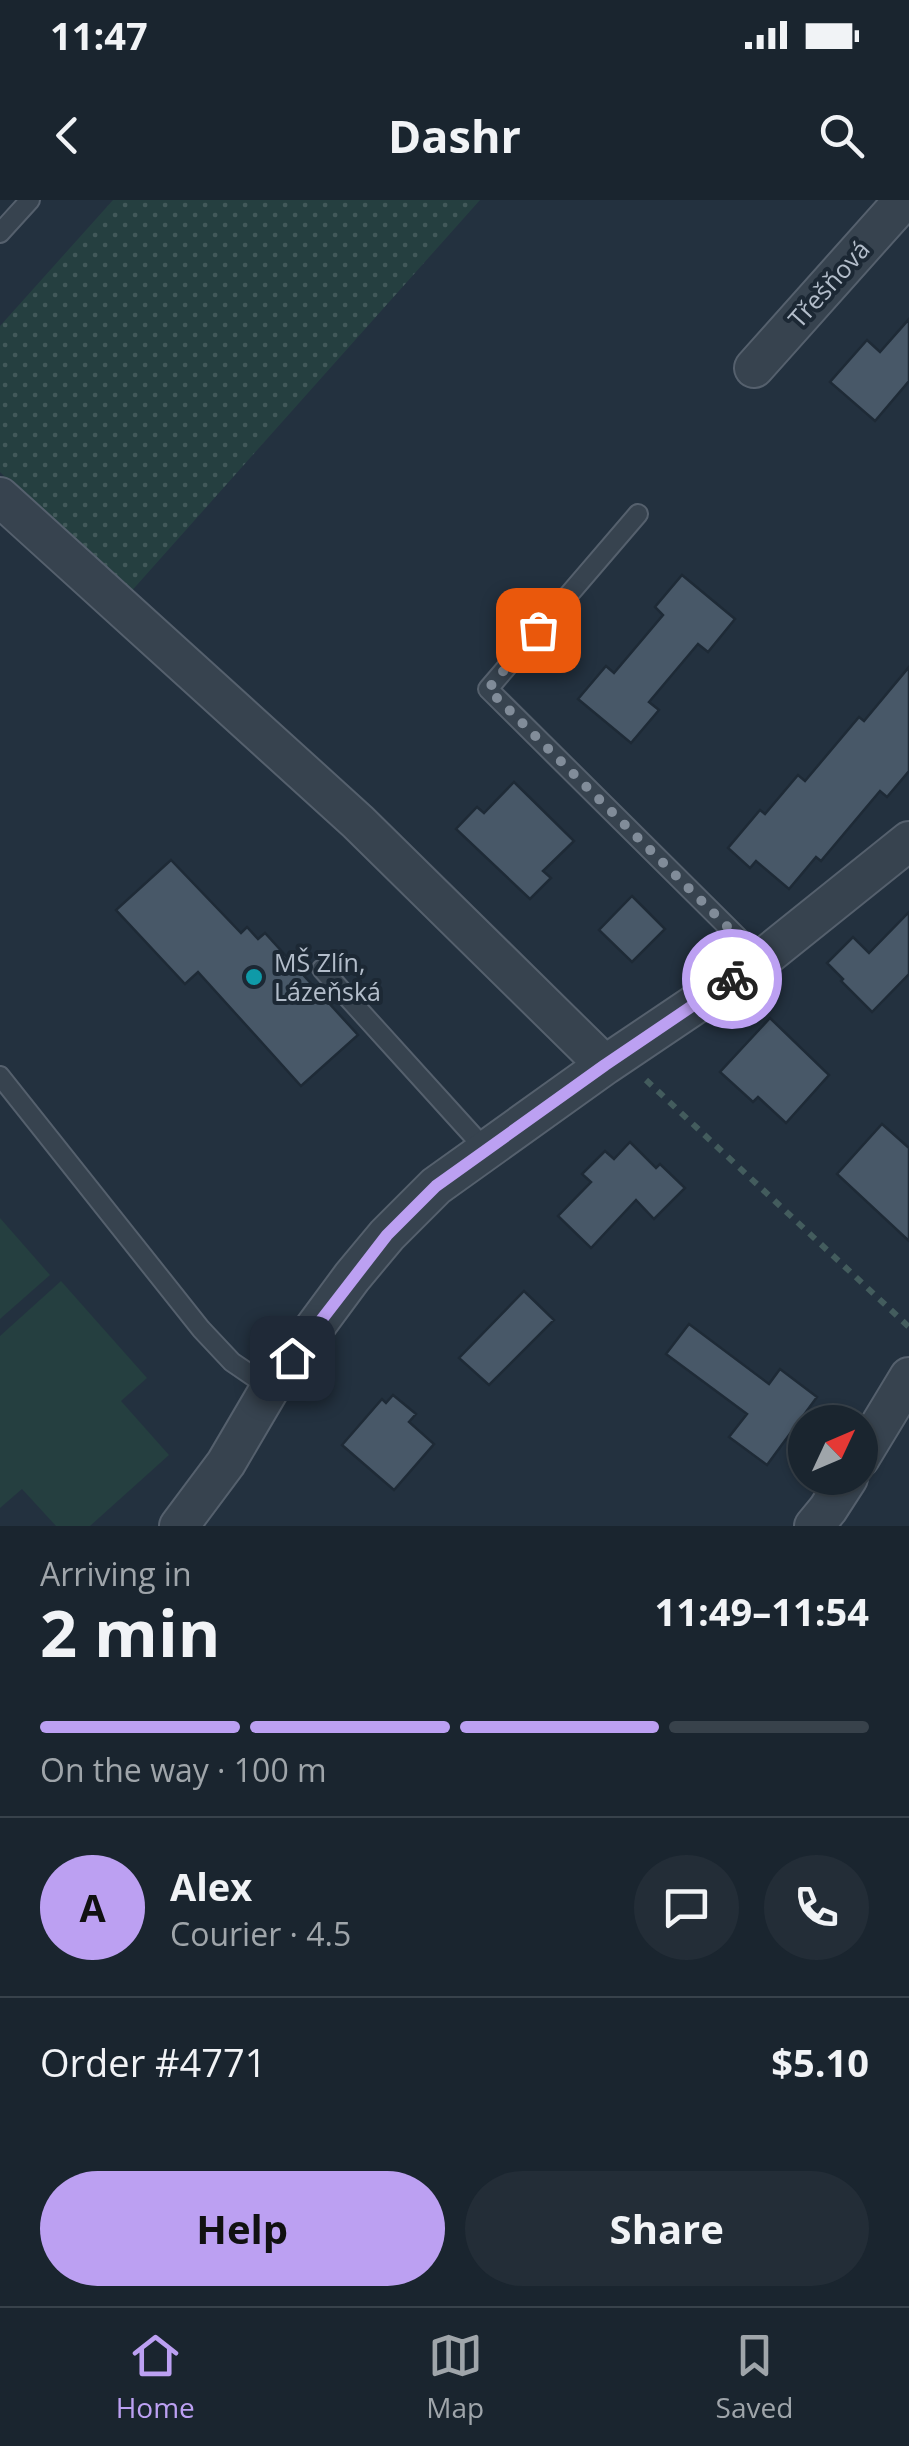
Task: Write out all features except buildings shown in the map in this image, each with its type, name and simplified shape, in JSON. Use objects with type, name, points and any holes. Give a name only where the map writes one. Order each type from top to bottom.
[{"type":"street","name":"Třešňová","points":[[754,368],[904,200]]},
{"type":"street","points":[[0,497],[358,822],[612,1061]]},
{"type":"street","points":[[179,1526],[226,1463],[270,1388],[352,1277],[436,1186],[761,960],[909,841]]},
{"type":"street","points":[[878,1428],[909,1377]]},
{"type":"street","points":[[814,1526],[837,1495]]},
{"type":"lane","points":[[0,234],[30,200]]},
{"type":"lane","points":[[638,514],[488,689],[761,960]]},
{"type":"lane","points":[[322,968],[486,1150]]},
{"type":"lane","points":[[0,1076],[201,1329],[232,1362],[270,1388]]},
{"type":"path","points":[[612,1061],[909,1327]]},
{"type":"green space","points":[[113,200],[480,200],[128,595],[0,472],[0,326]]},
{"type":"green space","points":[[0,1218],[50,1275],[0,1319]]},
{"type":"green space","points":[[61,1281],[147,1378],[121,1401],[169,1455],[90,1526],[56,1526],[22,1489],[0,1508],[0,1336]]},
{"type":"way so far","points":[[538,630],[488,689],[761,960],[732,979]]},
{"type":"place","name":"MŠ Zlín, Lázeňská","points":[[254,977]]},
{"type":"route","points":[[292,1358],[387,1235],[436,1186],[732,979]]}]
